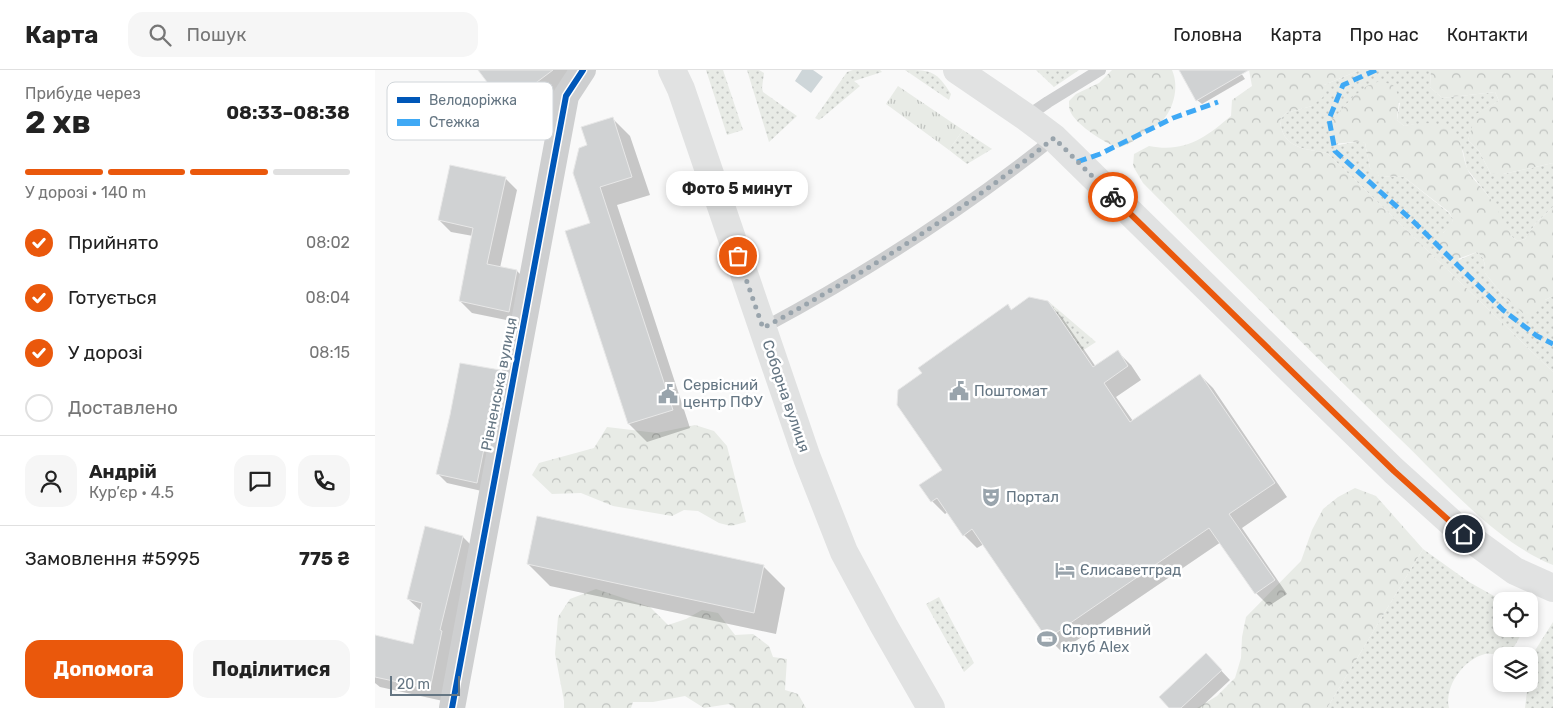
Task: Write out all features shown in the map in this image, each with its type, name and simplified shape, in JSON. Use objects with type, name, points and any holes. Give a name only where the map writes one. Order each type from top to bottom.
[{"type":"main road","points":[[957,70],[1054,138],[1387,464],[1457,528],[1515,571],[1553,588]]},
{"type":"main road","name":"Соборна вулиця","points":[[678,76],[807,458],[844,552],[883,626],[931,708]]},
{"type":"street","name":"Рівненська вулиця","points":[[452,708],[566,96],[583,70]]},
{"type":"lane","points":[[1026,117],[1101,70]]},
{"type":"lane","points":[[763,328],[802,307],[922,233],[993,184],[1054,138]]},
{"type":"green space","points":[[706,70],[723,70],[743,130],[727,135]]},
{"type":"green space","points":[[747,70],[759,70],[764,73],[763,92],[797,116],[769,142]]},
{"type":"green space","points":[[853,70],[880,70],[882,72],[854,81],[860,86],[822,118],[819,120],[815,118],[847,72]]},
{"type":"green space","points":[[905,70],[933,73],[951,94],[949,100]]},
{"type":"green space","points":[[1036,70],[1079,70],[1054,87]]},
{"type":"green space","points":[[1112,70],[1172,70],[1175,84],[1174,99],[1164,119],[1127,145],[1118,148],[1099,138],[1080,124],[1071,113],[1069,106],[1069,101],[1076,94],[1099,83]]},
{"type":"green space","points":[[1249,70],[1360,70],[1324,85],[1323,97],[1312,106],[1286,113],[1280,120],[1285,136],[1296,146],[1327,153],[1553,372],[1553,565],[1511,541],[1471,509],[1143,183],[1133,166],[1134,154],[1149,146],[1162,148],[1184,145],[1194,142],[1212,131],[1231,116],[1232,100],[1252,86]]},
{"type":"green space","points":[[1360,70],[1431,70],[1430,87],[1442,98],[1495,92],[1499,101],[1477,114],[1468,140],[1479,151],[1491,174],[1503,174],[1553,163],[1553,207],[1536,223],[1525,239],[1518,241],[1512,237],[1487,194],[1467,169],[1463,151],[1443,126],[1417,124],[1404,126],[1397,120],[1400,103],[1354,96],[1343,108],[1338,145],[1361,141],[1365,143],[1370,168],[1379,176],[1404,177],[1449,213],[1453,219],[1451,226],[1443,233],[1459,260],[1477,252],[1484,261],[1485,273],[1502,294],[1545,300],[1553,296],[1553,372],[1327,153],[1296,146],[1285,136],[1280,120],[1286,113],[1312,106],[1324,85]]},
{"type":"green space","points":[[1431,70],[1553,70],[1553,163],[1503,174],[1491,174],[1479,151],[1468,140],[1476,114],[1499,101],[1495,92],[1442,98],[1430,87]]},
{"type":"green space","points":[[1380,81],[1393,85],[1396,90],[1399,102],[1397,120],[1404,126],[1423,123],[1436,124],[1453,132],[1461,144],[1468,171],[1493,203],[1512,237],[1518,241],[1525,239],[1536,223],[1553,207],[1553,296],[1545,300],[1535,314],[1526,316],[1502,294],[1485,273],[1484,261],[1477,252],[1452,261],[1442,252],[1439,244],[1441,236],[1450,226],[1453,219],[1449,212],[1404,177],[1379,176],[1374,173],[1370,168],[1365,143],[1332,142],[1328,135],[1332,120],[1354,96],[1367,86]]},
{"type":"green space","points":[[898,86],[963,130],[949,150],[886,104]]},
{"type":"green space","points":[[963,130],[992,149],[967,164],[949,150]]},
{"type":"green space","points":[[1048,301],[1096,342],[1082,351]]},
{"type":"green space","points":[[695,425],[714,431],[727,446],[746,522],[731,526],[719,523],[698,511],[684,510],[672,516],[613,506],[581,493],[552,494],[532,475],[539,463],[594,448],[607,427],[657,433]]},
{"type":"green space","points":[[1355,488],[1376,496],[1423,549],[1327,708],[1197,708],[1217,696],[1235,678],[1241,658],[1242,637],[1246,617],[1301,561],[1312,530],[1323,509],[1338,497]]},
{"type":"green space","points":[[1423,549],[1469,582],[1493,595],[1493,637],[1520,637],[1514,647],[1493,647],[1493,654],[1477,657],[1463,667],[1450,691],[1449,708],[1327,708]]},
{"type":"green space","points":[[596,589],[650,607],[668,625],[686,619],[702,610],[718,613],[735,635],[753,634],[769,646],[773,657],[787,659],[785,690],[798,694],[806,708],[735,708],[729,704],[704,708],[685,696],[653,702],[633,702],[631,708],[564,708],[555,654],[558,617],[570,599]]},
{"type":"green space","points":[[939,597],[974,663],[964,672],[926,604]]},
{"type":"green space","points":[[1553,622],[1553,708],[1525,708],[1527,692],[1538,692],[1537,647]]},
{"type":"shaded area","points":[[802,70],[813,70],[823,77],[811,93],[795,81]]},
{"type":"building","points":[[478,70],[553,70],[537,82],[487,82]]},
{"type":"building","points":[[1179,70],[1249,70],[1196,101]]},
{"type":"building","points":[[613,117],[632,177],[600,187],[673,410],[628,424],[565,231],[590,223],[573,173],[579,148],[587,145],[581,127]]},
{"type":"building","points":[[450,165],[506,177],[487,264],[517,270],[509,312],[459,301],[473,228],[438,220]]},
{"type":"building","points":[[1029,297],[1048,301],[1093,367],[1118,350],[1128,366],[1104,383],[1130,422],[1200,374],[1275,483],[1229,514],[1275,580],[1255,594],[1209,528],[1047,639],[972,529],[963,536],[937,498],[931,502],[919,485],[942,470],[897,405],[898,390],[922,373],[918,368],[1008,304],[1011,310]]},
{"type":"building","points":[[460,363],[500,370],[477,483],[436,474]]},
{"type":"building","points":[[537,516],[764,565],[754,613],[527,564]]},
{"type":"building","points":[[425,526],[463,536],[440,630],[442,631],[430,689],[375,677],[375,635],[413,644],[422,603],[407,599]]},
{"type":"building","points":[[1206,653],[1222,670],[1181,708],[1169,708],[1159,697]]},
{"type":"marked path","points":[[1376,70],[1343,85],[1329,119],[1335,151],[1415,223],[1503,310],[1537,336],[1553,344]]},
{"type":"marked path","points":[[1077,162],[1100,154],[1173,118],[1218,102]]},
{"type":"cycle path","points":[[452,708],[566,96],[583,70]]},
{"type":"way so far","points":[[738,256],[763,328],[802,307],[922,233],[993,184],[1054,138],[1113,197]]},
{"type":"place","name":"Фото 5 минут","points":[[738,256]]},
{"type":"place","name":"Поштомат","points":[[959,391]]},
{"type":"place","name":"Cервісний центр ПФУ","points":[[668,394]]},
{"type":"place","name":"Портал","points":[[991,497]]},
{"type":"place","name":"Єлисаветград","points":[[1065,570]]},
{"type":"place","name":"Спортивний клуб Alex","points":[[1047,639]]},
{"type":"route","points":[[1113,197],[1394,471],[1464,534]]}]
